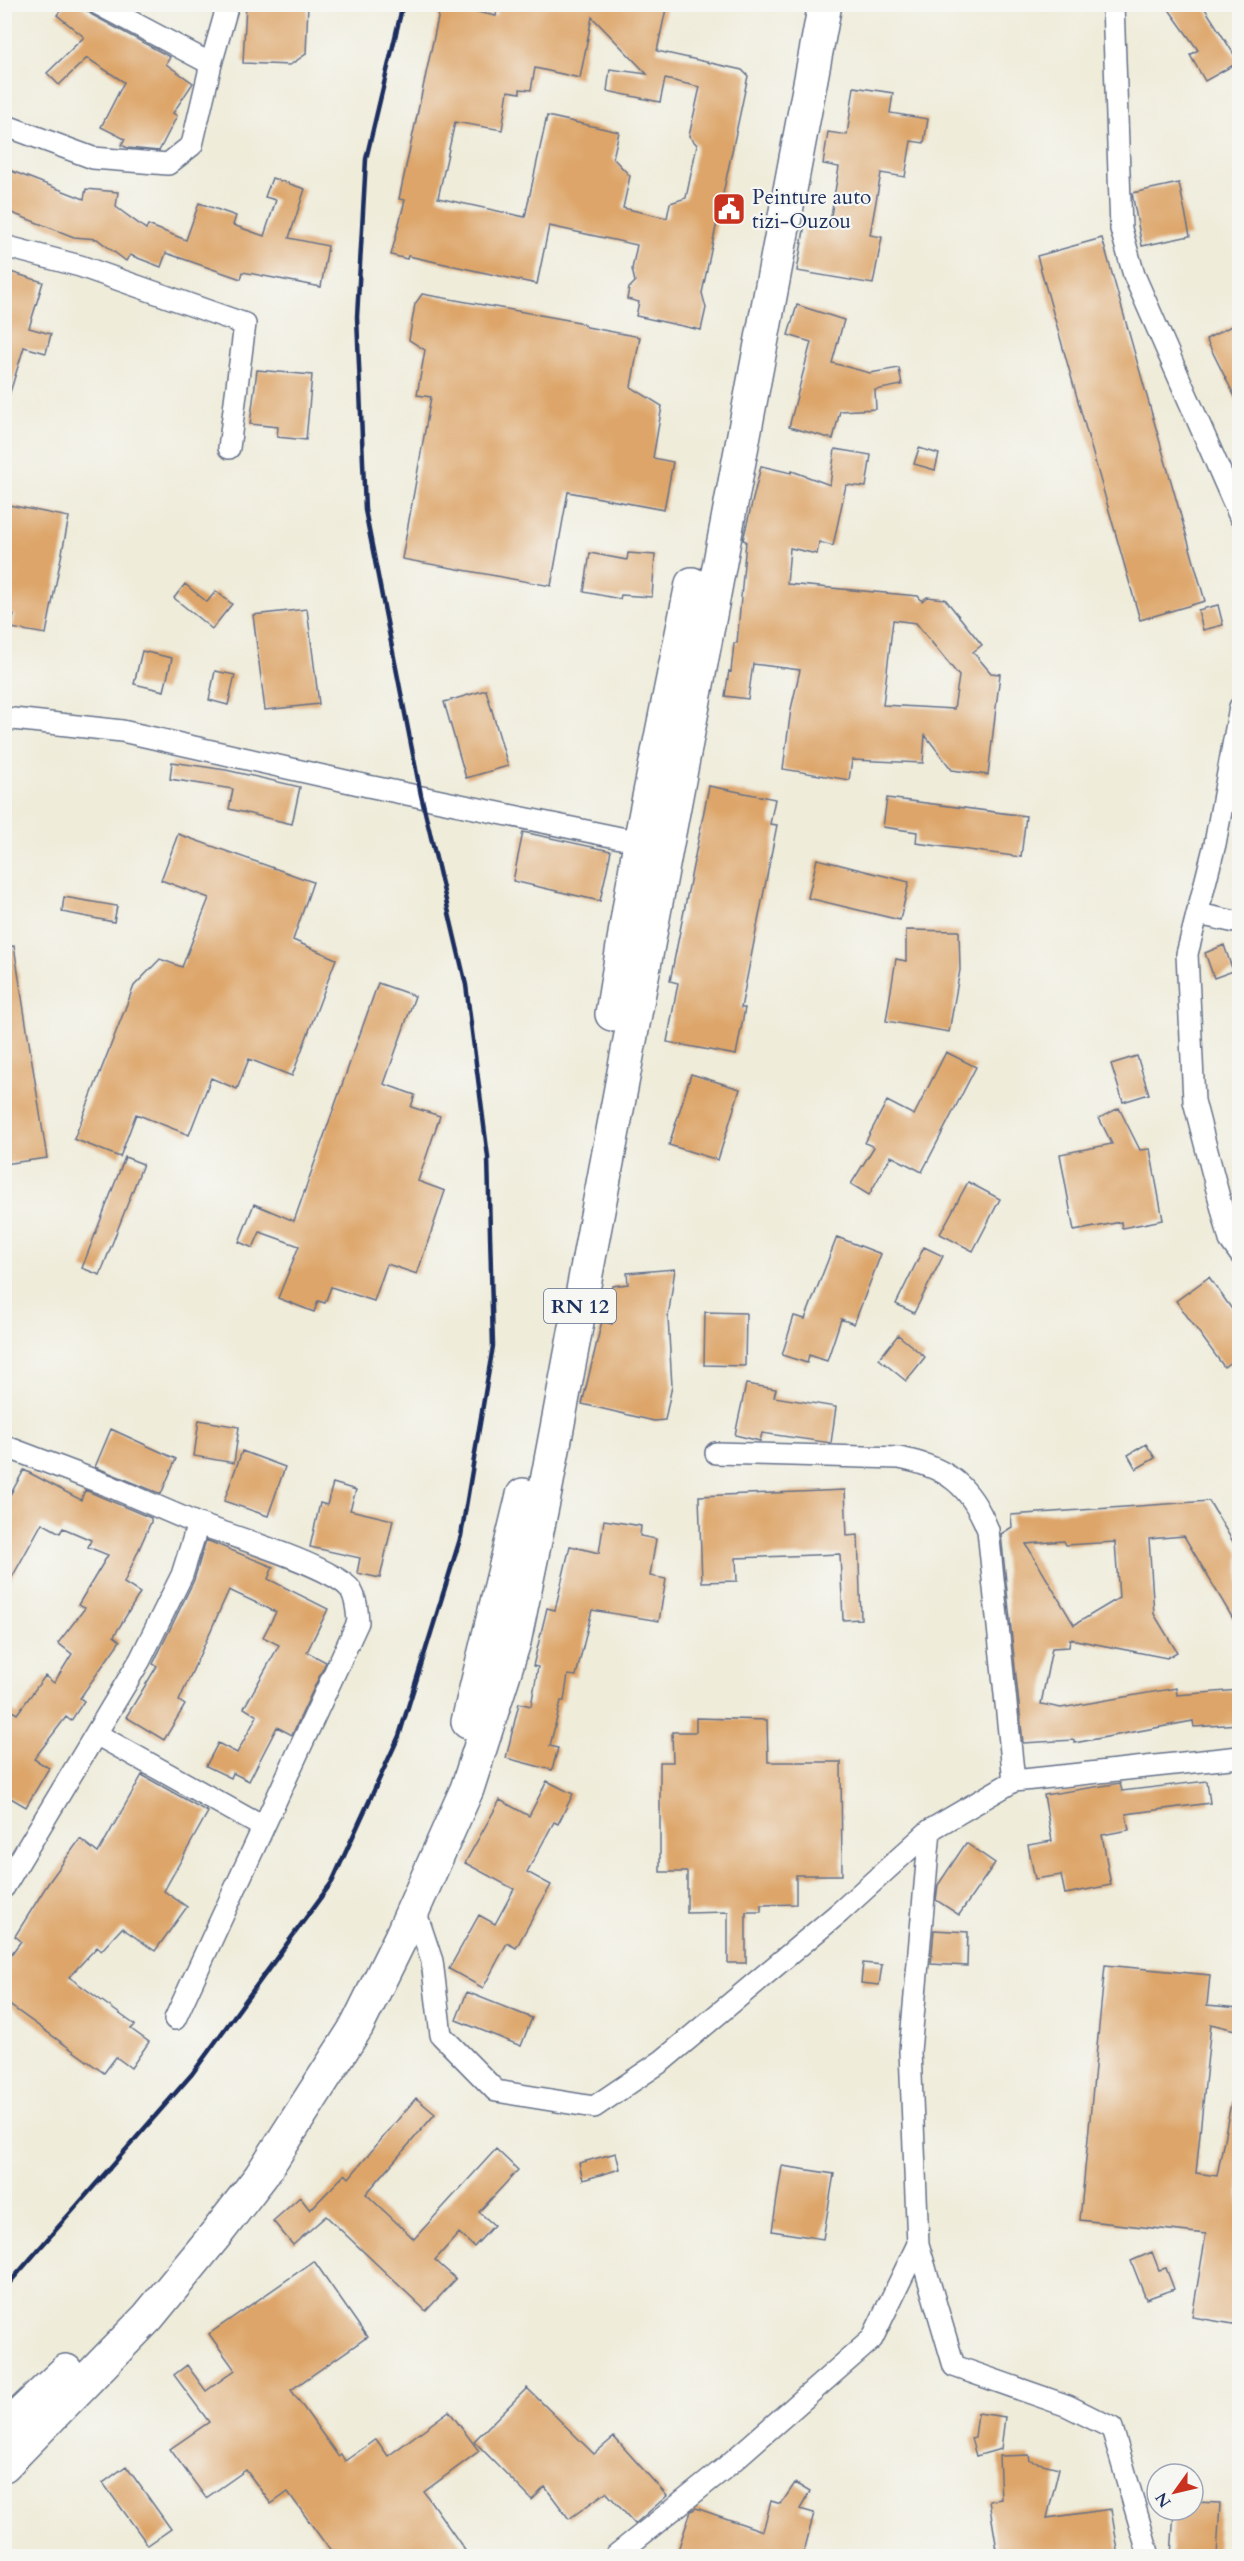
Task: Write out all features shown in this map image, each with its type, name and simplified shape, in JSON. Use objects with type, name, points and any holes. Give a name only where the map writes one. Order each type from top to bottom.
[{"type":"highway","name":"RN 12","points":[[4,2430],[88,2349],[163,2265],[228,2184],[296,2086],[348,2000],[432,1830],[462,1749],[554,1363],[640,842],[723,434],[803,4]]},
{"type":"highway","name":"RN 12","points":[[4,2465],[148,2317],[261,2176],[357,2026],[467,1789],[514,1642],[548,1480],[825,4]]},
{"type":"street","points":[[98,4],[211,64]]},
{"type":"street","points":[[4,125],[93,158],[168,164],[192,145],[228,4]]},
{"type":"street","points":[[1113,4],[1121,229],[1134,275],[1231,492],[1239,517]]},
{"type":"street","points":[[4,246],[80,266],[245,324],[229,448]]},
{"type":"street","points":[[1239,707],[1215,844],[1187,954],[1194,1101],[1230,1240],[1239,1254]]},
{"type":"street","points":[[4,718],[122,731],[528,821],[640,842]]},
{"type":"street","points":[[1198,914],[1239,923]]},
{"type":"street","points":[[4,1446],[330,1574],[350,1589],[357,1604],[358,1622],[175,2019]]},
{"type":"street","points":[[716,1452],[899,1458],[923,1462],[945,1472],[964,1487],[979,1507],[988,1530],[1014,1780]]},
{"type":"street","points":[[4,1887],[141,1660],[177,1586],[198,1524]]},
{"type":"street","points":[[96,1734],[263,1827]]},
{"type":"street","points":[[414,1907],[432,1961],[441,2035],[496,2091],[594,2107],[662,2061],[840,1912],[930,1830],[1014,1780],[1239,1757]]},
{"type":"street","points":[[930,1830],[910,2051],[918,2244],[954,2366],[1068,2406],[1112,2428],[1149,2556]]},
{"type":"street","points":[[615,2556],[726,2467],[872,2339],[918,2244]]},
{"type":"building","points":[[65,4],[79,4],[92,15],[170,57],[166,64],[193,83],[173,113],[177,116],[159,151],[128,148],[121,145],[125,139],[101,127],[124,82],[87,58],[59,85],[47,73],[84,37],[57,15]]},
{"type":"building","points":[[246,4],[308,4],[306,54],[290,65],[243,63]]},
{"type":"building","points":[[441,4],[496,16],[498,4],[667,4],[657,51],[742,70],[748,76],[702,293],[706,308],[701,330],[636,316],[639,302],[627,299],[629,288],[635,282],[632,269],[637,245],[549,226],[537,284],[408,256],[407,259],[391,255],[405,200],[399,199]],"holes":[[[592,17],[647,74],[610,69],[607,91],[660,102],[665,79],[700,87],[689,136],[697,145],[686,198],[670,203],[667,218],[623,208],[630,176],[613,158],[619,132],[547,116],[525,217],[438,198],[455,122],[502,130],[508,91],[520,93],[520,89],[531,90],[535,68],[580,78]]]},
{"type":"building","points":[[1165,4],[1202,4],[1239,62],[1205,81],[1190,55],[1198,50]]},
{"type":"building","points":[[854,87],[893,93],[890,113],[928,119],[924,143],[911,141],[905,177],[881,173],[870,235],[882,237],[873,284],[797,271],[805,224],[829,228],[839,167],[823,164],[828,132],[847,135]]},
{"type":"building","points":[[4,168],[84,199],[86,189],[118,192],[116,207],[146,229],[148,225],[186,240],[199,203],[236,216],[233,225],[264,236],[276,200],[265,197],[272,178],[305,189],[289,238],[328,246],[321,287],[243,272],[241,279],[166,253],[161,267],[130,255],[126,261],[97,239],[74,237],[4,210]]},
{"type":"building","points":[[1179,183],[1190,236],[1142,246],[1132,193]]},
{"type":"building","points":[[1102,238],[1205,601],[1140,620],[1037,256]]},
{"type":"building","points":[[4,270],[43,282],[29,328],[51,334],[46,353],[24,347],[9,396],[4,395]]},
{"type":"building","points":[[422,294],[579,322],[587,327],[640,337],[631,387],[662,406],[653,458],[673,462],[664,510],[568,492],[551,586],[402,559],[431,397],[417,395],[425,350],[409,340],[415,304]]},
{"type":"building","points":[[797,305],[844,320],[832,363],[870,373],[899,368],[902,385],[875,390],[876,409],[840,411],[833,439],[789,427],[811,342],[788,335]]},
{"type":"building","points":[[1239,322],[1239,405],[1206,339]]},
{"type":"building","points":[[257,370],[312,375],[306,440],[277,437],[278,427],[250,424]]},
{"type":"building","points":[[919,448],[939,454],[935,470],[914,464]]},
{"type":"building","points":[[835,449],[871,455],[866,487],[846,485],[833,546],[819,542],[817,554],[790,548],[787,584],[918,596],[922,601],[927,597],[945,599],[982,645],[973,652],[991,673],[1000,674],[988,775],[952,770],[925,735],[923,763],[852,760],[849,780],[783,769],[791,709],[800,670],[753,664],[748,699],[725,696],[729,671],[731,672],[734,643],[737,643],[746,541],[743,540],[761,466],[791,473],[792,471],[830,485]],"holes":[[[893,620],[916,623],[959,676],[954,709],[883,705]]]},
{"type":"building","points":[[4,504],[69,517],[46,634],[11,628],[14,615],[4,613]]},
{"type":"building","points":[[590,553],[627,560],[628,553],[655,555],[652,597],[621,595],[620,599],[584,592]]},
{"type":"building","points":[[185,584],[207,602],[216,591],[232,604],[212,629],[174,598]]},
{"type":"building","points":[[1218,605],[1223,625],[1203,630],[1198,610]]},
{"type":"building","points":[[307,609],[319,704],[265,710],[253,615]]},
{"type":"building","points":[[142,651],[172,658],[164,691],[134,684]]},
{"type":"building","points":[[215,671],[235,675],[228,705],[209,700]]},
{"type":"building","points":[[486,690],[508,766],[466,778],[444,702]]},
{"type":"building","points":[[172,762],[226,770],[300,787],[292,824],[229,809],[233,789],[170,779]]},
{"type":"building","points":[[709,786],[775,799],[770,824],[777,825],[741,1008],[745,1008],[736,1055],[667,1042],[678,983],[670,981]]},
{"type":"building","points":[[887,798],[1026,816],[1021,857],[916,843],[917,832],[883,827]]},
{"type":"building","points":[[523,832],[611,851],[600,901],[513,881]]},
{"type":"building","points":[[178,834],[313,882],[293,940],[336,959],[292,1076],[249,1059],[237,1089],[211,1078],[189,1135],[136,1114],[120,1157],[74,1139],[134,986],[160,959],[182,967],[209,898],[161,880]]},
{"type":"building","points":[[817,859],[909,882],[900,920],[808,898]]},
{"type":"building","points":[[64,897],[117,906],[114,922],[62,912]]},
{"type":"building","points":[[906,930],[959,931],[960,970],[949,1032],[886,1021],[896,959],[906,961]]},
{"type":"building","points":[[1224,945],[1233,971],[1214,978],[1205,953]]},
{"type":"building","points":[[14,946],[47,1158],[4,1164],[4,947]]},
{"type":"building","points":[[378,983],[415,996],[384,1084],[415,1095],[411,1107],[440,1116],[418,1181],[445,1191],[417,1274],[387,1264],[374,1301],[331,1287],[325,1303],[318,1301],[314,1312],[278,1298],[299,1246],[260,1232],[253,1248],[239,1242],[254,1204],[294,1221]]},
{"type":"building","points":[[946,1052],[976,1067],[922,1172],[891,1156],[869,1195],[851,1184],[874,1147],[865,1143],[887,1101],[914,1115]]},
{"type":"building","points":[[1137,1056],[1149,1094],[1123,1102],[1111,1064]]},
{"type":"building","points":[[691,1074],[740,1089],[718,1160],[669,1145]]},
{"type":"building","points":[[1119,1108],[1140,1150],[1150,1149],[1163,1220],[1122,1228],[1121,1222],[1074,1231],[1060,1154],[1112,1144],[1099,1118]]},
{"type":"building","points":[[125,1157],[143,1164],[100,1275],[82,1268]]},
{"type":"building","points":[[968,1182],[1000,1199],[973,1251],[940,1234]]},
{"type":"building","points":[[837,1237],[881,1254],[854,1324],[841,1319],[827,1361],[809,1355],[807,1363],[782,1355],[794,1316],[805,1319]]},
{"type":"building","points":[[924,1247],[943,1256],[914,1313],[896,1304]]},
{"type":"building","points":[[675,1269],[668,1318],[672,1386],[665,1420],[654,1421],[582,1404],[602,1321],[612,1324],[609,1296],[612,1286],[628,1284],[627,1273]]},
{"type":"building","points":[[1209,1277],[1239,1319],[1239,1356],[1224,1367],[1176,1301]]},
{"type":"building","points":[[705,1312],[746,1313],[745,1366],[704,1365]]},
{"type":"building","points":[[898,1335],[925,1357],[906,1381],[879,1359]]},
{"type":"building","points":[[746,1384],[776,1389],[774,1397],[836,1407],[831,1443],[762,1433],[760,1441],[735,1435]]},
{"type":"building","points":[[199,1420],[239,1427],[234,1463],[194,1456]]},
{"type":"building","points":[[111,1429],[176,1459],[161,1494],[95,1467]]},
{"type":"building","points":[[1146,1444],[1155,1458],[1136,1469],[1128,1455]]},
{"type":"building","points":[[242,1451],[285,1467],[268,1516],[224,1501]]},
{"type":"building","points":[[24,1470],[81,1500],[85,1490],[151,1518],[124,1583],[140,1593],[114,1636],[120,1641],[80,1698],[84,1701],[71,1721],[66,1717],[34,1759],[49,1768],[26,1807],[4,1794],[4,1706],[17,1714],[45,1676],[54,1683],[72,1654],[58,1643],[85,1608],[78,1605],[108,1555],[88,1547],[91,1540],[63,1528],[60,1533],[42,1523],[4,1592],[4,1506]]},
{"type":"building","points":[[333,1483],[356,1490],[350,1510],[393,1520],[380,1578],[357,1573],[360,1558],[310,1547],[320,1503],[327,1505]]},
{"type":"building","points":[[845,1490],[847,1536],[858,1535],[861,1619],[843,1620],[840,1554],[736,1558],[737,1581],[702,1582],[699,1496]]},
{"type":"building","points":[[1209,1501],[1239,1552],[1239,1629],[1184,1536],[1149,1539],[1154,1614],[1177,1652],[1167,1658],[1070,1639],[1069,1647],[1052,1648],[1041,1704],[1061,1708],[1176,1688],[1177,1695],[1239,1690],[1239,1724],[1194,1727],[1193,1721],[1074,1743],[1074,1740],[1023,1743],[1001,1534],[1012,1527],[1011,1515]],"holes":[[[1064,1541],[1066,1545],[1115,1542],[1119,1598],[1074,1625],[1026,1544]]]},
{"type":"building","points":[[604,1520],[641,1526],[640,1536],[656,1539],[650,1576],[666,1579],[659,1621],[592,1610],[576,1676],[568,1675],[564,1701],[561,1701],[550,1746],[558,1748],[552,1770],[506,1758],[519,1703],[531,1706],[538,1667],[533,1666],[547,1608],[555,1610],[570,1546],[599,1553]]},
{"type":"building","points":[[206,1540],[273,1567],[268,1579],[328,1609],[307,1652],[326,1662],[292,1735],[277,1727],[249,1781],[233,1773],[231,1778],[206,1766],[218,1743],[237,1753],[257,1716],[244,1708],[279,1645],[263,1637],[276,1612],[229,1590],[179,1701],[185,1705],[164,1740],[126,1717],[157,1666],[153,1664],[194,1580]]},
{"type":"building","points":[[696,1718],[767,1720],[768,1762],[841,1762],[842,1875],[796,1875],[796,1904],[761,1905],[761,1912],[746,1912],[746,1963],[728,1963],[728,1912],[687,1913],[687,1872],[660,1872],[660,1762],[673,1762],[672,1732],[696,1732]]},
{"type":"building","points":[[142,1775],[208,1812],[164,1891],[187,1907],[155,1951],[122,1928],[101,1951],[97,1947],[69,1977],[135,2025],[131,2029],[149,2042],[131,2068],[116,2057],[104,2073],[4,2001],[4,1964],[21,1941],[15,1936],[49,1882],[80,1839],[98,1853]]},
{"type":"building","points":[[547,1781],[573,1794],[558,1824],[554,1822],[527,1872],[551,1885],[516,1948],[507,1943],[483,1988],[449,1969],[479,1915],[495,1924],[514,1889],[465,1863],[500,1800],[529,1816]]},
{"type":"building","points":[[1207,1781],[1210,1803],[1126,1814],[1129,1830],[1102,1835],[1111,1885],[1065,1894],[1061,1875],[1035,1879],[1028,1845],[1052,1841],[1044,1795],[1120,1783],[1122,1791]]},
{"type":"building","points":[[966,1843],[995,1863],[959,1915],[936,1900],[938,1885]]},
{"type":"building","points":[[934,1930],[968,1932],[967,1966],[931,1964]]},
{"type":"building","points":[[863,1963],[882,1965],[879,1985],[861,1983]]},
{"type":"building","points":[[1105,1965],[1210,1975],[1207,2005],[1239,2008],[1239,2031],[1211,2024],[1196,2173],[1217,2176],[1231,2103],[1239,2104],[1239,2325],[1192,2317],[1206,2234],[1080,2220]]},
{"type":"building","points":[[467,1992],[532,2018],[521,2046],[456,2020]]},
{"type":"building","points":[[416,2098],[435,2114],[366,2194],[414,2239],[496,2149],[518,2170],[479,2212],[494,2225],[474,2247],[459,2233],[435,2260],[456,2279],[426,2311],[326,2216],[293,2245],[273,2221],[300,2197],[310,2210],[345,2174],[349,2178]]},
{"type":"building","points":[[616,2153],[620,2169],[583,2180],[579,2163]]},
{"type":"building","points":[[782,2166],[834,2174],[823,2239],[772,2231]]},
{"type":"building","points":[[1152,2252],[1159,2270],[1166,2268],[1174,2289],[1146,2299],[1131,2261]]},
{"type":"building","points":[[314,2261],[367,2337],[291,2390],[338,2456],[341,2454],[345,2461],[376,2439],[388,2456],[449,2411],[479,2451],[424,2492],[469,2556],[334,2556],[288,2492],[271,2504],[246,2470],[206,2498],[170,2449],[209,2422],[174,2375],[187,2365],[206,2391],[235,2370],[209,2334]]},
{"type":"building","points":[[527,2388],[594,2454],[614,2437],[667,2496],[635,2524],[606,2492],[569,2519],[545,2487],[532,2500],[474,2441]]},
{"type":"building","points":[[978,2413],[1005,2417],[1001,2449],[976,2456],[971,2438],[975,2437]]},
{"type":"building","points":[[1029,2455],[1030,2461],[1059,2468],[1047,2518],[1111,2509],[1119,2556],[998,2556],[989,2501],[1001,2499],[999,2456]]},
{"type":"building","points":[[126,2466],[171,2529],[148,2545],[103,2483]]},
{"type":"building","points":[[795,2483],[810,2492],[800,2509],[814,2513],[803,2556],[676,2556],[691,2511],[696,2508],[763,2531],[771,2501],[781,2504]]},
{"type":"building","points":[[1205,2502],[1220,2503],[1217,2556],[1171,2556],[1173,2522],[1205,2522]]},
{"type":"railway","points":[[4,2289],[192,2074],[332,1882],[399,1736],[461,1536],[493,1346],[488,1157],[466,985],[421,795],[365,510],[357,317],[366,159],[403,4]]},
{"type":"place","name":"Peinture auto tizi-Ouzou","points":[[729,209]]}]
